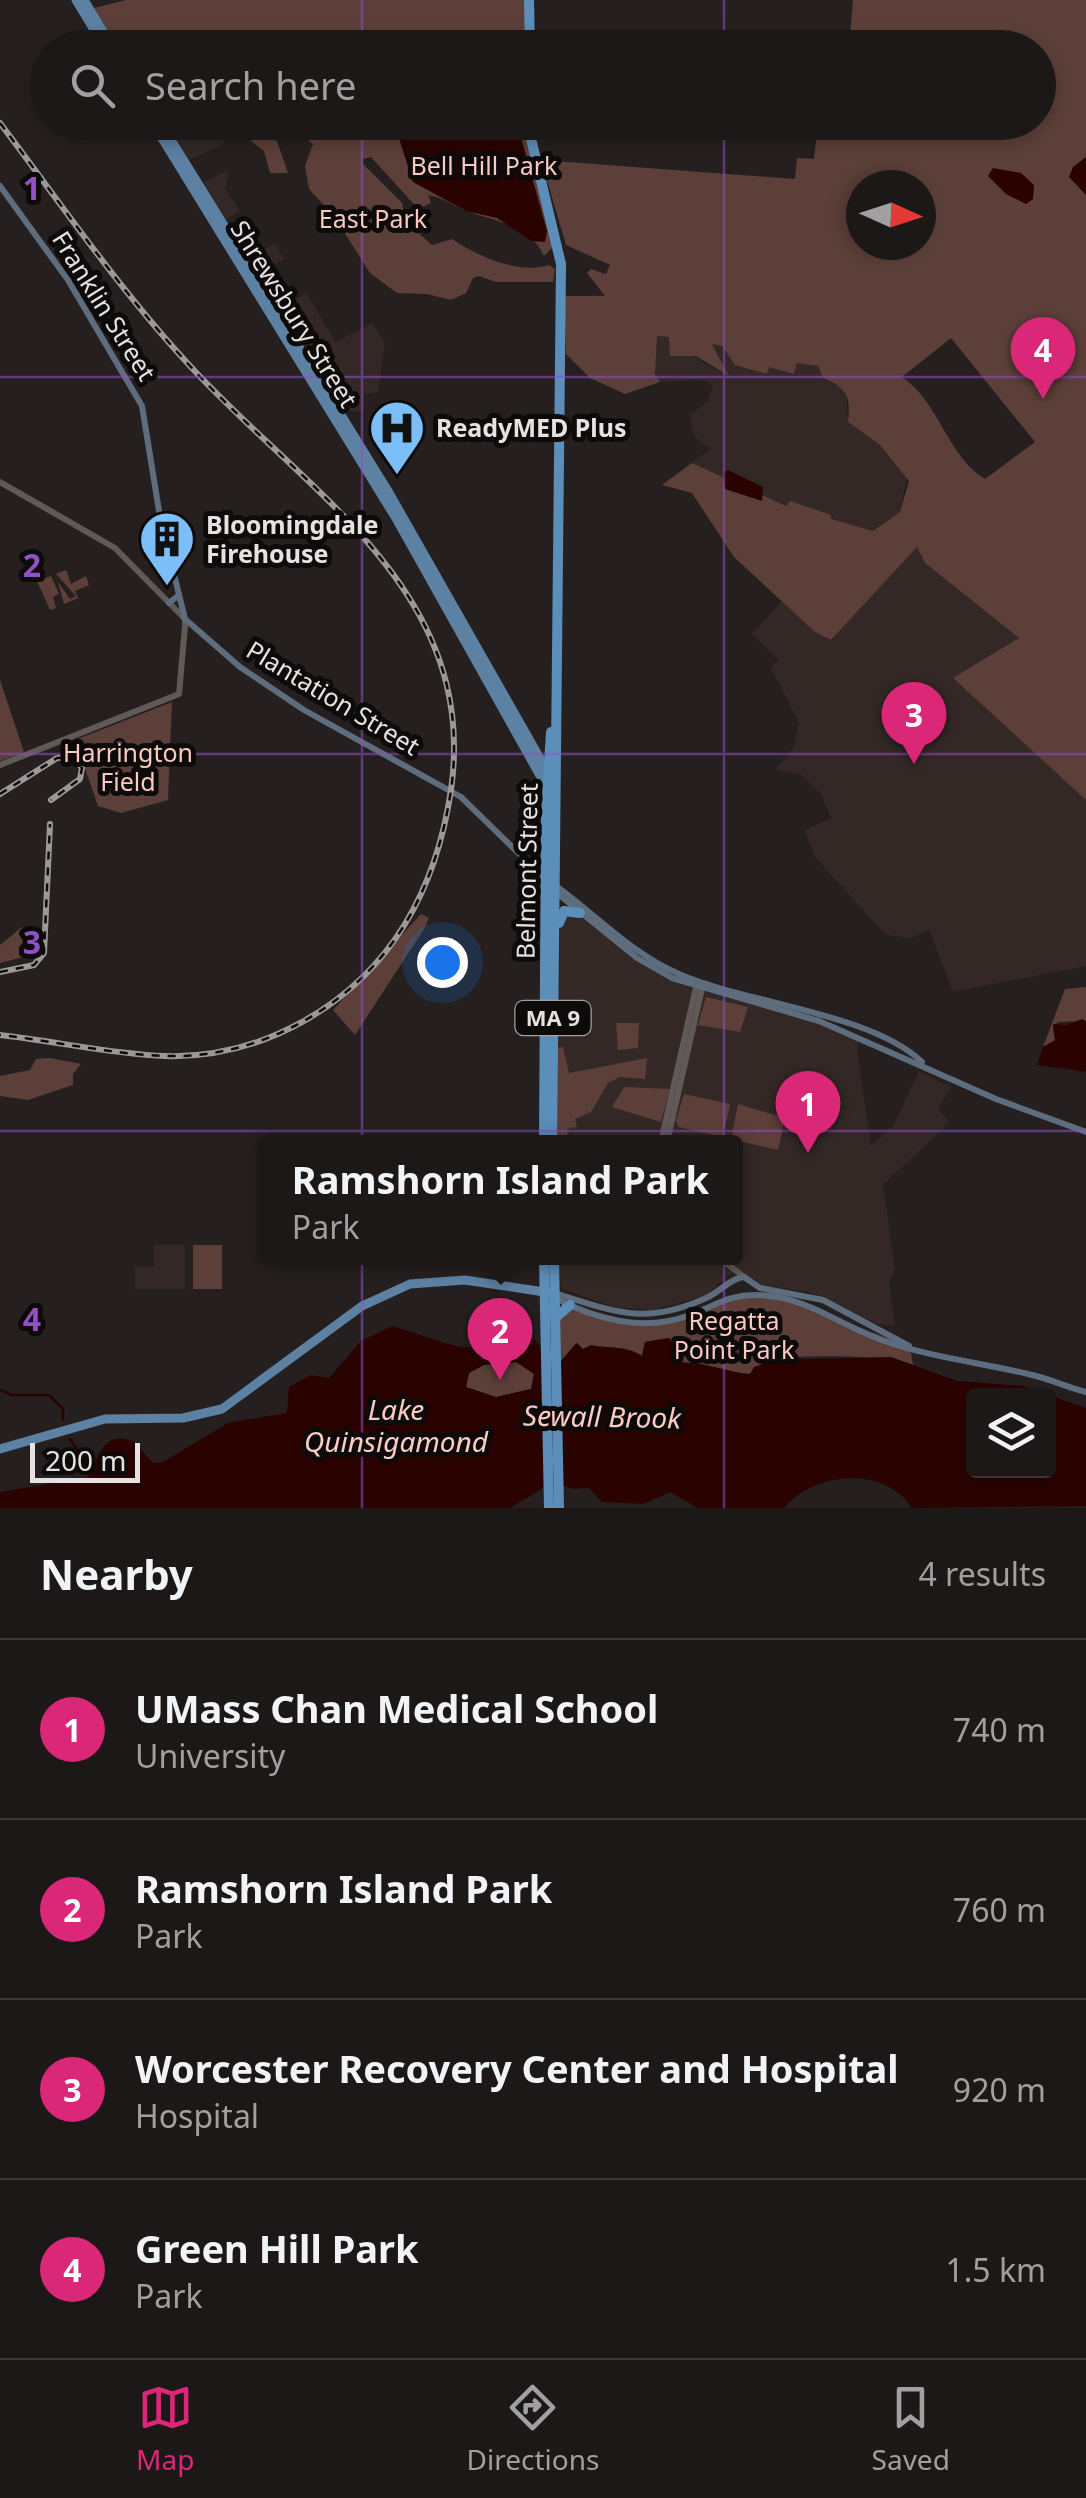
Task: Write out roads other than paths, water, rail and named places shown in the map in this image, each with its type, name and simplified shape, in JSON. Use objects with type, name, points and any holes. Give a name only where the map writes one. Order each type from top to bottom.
[{"type":"highway","points":[[528,0],[529,30]]},
{"type":"highway","name":"Belmont Street","points":[[531,140],[562,263],[558,602],[551,788],[552,1135]]},
{"type":"highway","name":"Belmont Street","points":[[552,771],[558,602]]},
{"type":"highway","points":[[536,755],[547,755],[550,748]]},
{"type":"highway","points":[[536,769],[552,771]]},
{"type":"highway","name":"Belmont Street","points":[[544,1135],[552,886]]},
{"type":"highway","points":[[554,988],[560,915],[566,910],[580,912]]},
{"type":"highway","points":[[545,1265],[551,1295]]},
{"type":"highway","points":[[549,1508],[553,1265]]},
{"type":"highway","points":[[550,1321],[570,1305]]},
{"type":"highway","points":[[550,1321],[559,1508]]},
{"type":"main road","points":[[76,0],[94,30]]},
{"type":"main road","points":[[84,0],[103,30]]},
{"type":"main road","name":"Shrewsbury Street","points":[[163,140],[398,520],[536,769],[551,788]]},
{"type":"main road","name":"Shrewsbury Street","points":[[171,140],[388,492],[536,755],[552,771]]},
{"type":"main road","name":"Franklin Street","points":[[0,186],[68,280],[140,404],[185,619]]},
{"type":"main road","points":[[169,603],[179,594]]},
{"type":"main road","name":"Plantation Street","points":[[185,619],[248,673],[300,707],[456,794],[580,912],[648,966],[810,1018],[1086,1132]]},
{"type":"main road","name":"Plantation Street","points":[[552,886],[638,952],[700,985]]},
{"type":"main road","points":[[0,1449],[103,1419],[183,1418],[222,1409],[362,1306],[410,1284],[458,1280],[551,1295],[608,1312],[640,1316],[682,1309],[731,1282],[746,1279],[760,1288],[828,1302],[910,1347],[963,1363],[1031,1374],[1086,1392]]},
{"type":"main road","points":[[742,1298],[750,1290],[746,1279]]},
{"type":"main road","points":[[731,1282],[732,1293],[742,1298]]},
{"type":"main road","points":[[551,1295],[616,1320],[655,1323],[687,1316],[722,1298],[790,1295]]},
{"type":"street","name":"Plantation Street","points":[[0,482],[115,548],[185,619]]},
{"type":"street","name":"Franklin Street","points":[[0,766],[179,694],[185,619]]},
{"type":"street","points":[[666,1135],[700,985]]},
{"type":"street","points":[[724,1265],[731,1282]]},
{"type":"street","points":[[729,1265],[746,1279]]},
{"type":"water","name":"Bell Hill Park","points":[[400,140],[522,140],[547,231],[545,242],[531,241],[497,218],[466,211],[413,182]]},
{"type":"water","points":[[1086,157],[1086,195],[1069,177],[1073,167]]},
{"type":"water","points":[[993,168],[1021,173],[1034,185],[1033,199],[1026,204],[1006,194],[988,176]]},
{"type":"water","points":[[728,470],[763,487],[762,501],[725,489],[723,473]]},
{"type":"water","points":[[1086,1021],[1086,1072],[1037,1065],[1043,1047],[1055,1040],[1053,1024],[1066,1025]]},
{"type":"water","name":"Lake Quinsigamond","points":[[392,1326],[474,1348],[508,1343],[528,1335],[560,1362],[577,1343],[583,1349],[591,1345],[617,1348],[642,1356],[645,1342],[670,1338],[677,1363],[750,1374],[754,1367],[776,1360],[891,1357],[957,1381],[1029,1388],[966,1388],[966,1478],[1056,1478],[1056,1398],[1086,1408],[1086,1506],[912,1508],[900,1494],[884,1485],[849,1478],[813,1487],[784,1508],[698,1508],[670,1492],[644,1504],[602,1502],[589,1488],[573,1489],[553,1482],[510,1508],[0,1508],[0,1492],[89,1477],[83,1462],[94,1465],[112,1440],[133,1441],[153,1463],[161,1463],[228,1423],[287,1413],[289,1387],[311,1375],[329,1378],[361,1341]],"holes":[[[516,1362],[534,1374],[531,1389],[496,1397],[466,1387],[469,1373],[484,1365]]]},
{"type":"waterway","points":[[0,1390],[12,1395],[49,1395],[63,1409],[63,1420]]},
{"type":"waterway","points":[[70,1439],[86,1462]]},
{"type":"railway","points":[[0,123],[165,338],[375,552],[412,602],[439,658],[453,720],[448,808],[422,892],[384,953],[332,1003],[270,1037],[201,1055],[144,1055],[0,1035]]},
{"type":"railway","points":[[0,794],[57,758],[73,757],[82,768],[80,779],[51,800]]},
{"type":"railway","points":[[0,972],[34,965],[44,953],[50,824]]},
{"type":"place","name":"Green Hill Park","points":[[1043,399]]},
{"type":"place","name":"ReadyMED Plus","points":[[397,477]]},
{"type":"place","name":"Bloomingdale Firehouse","points":[[167,588]]},
{"type":"place","name":"Worcester Recovery Center and Hospital","points":[[914,764]]},
{"type":"place","name":"UMass Chan Medical School","points":[[808,1153]]},
{"type":"place","name":"Ramshorn Island Park","points":[[500,1380]]},
{"type":"park label","name":"East Park","points":[[373,219]]},
{"type":"park label","name":"Harrington Field","points":[[128,768]]},
{"type":"park label","name":"Regatta Point Park","points":[[734,1336]]},
{"type":"water label","name":"Sewall Brook","points":[[602,1417]]}]
